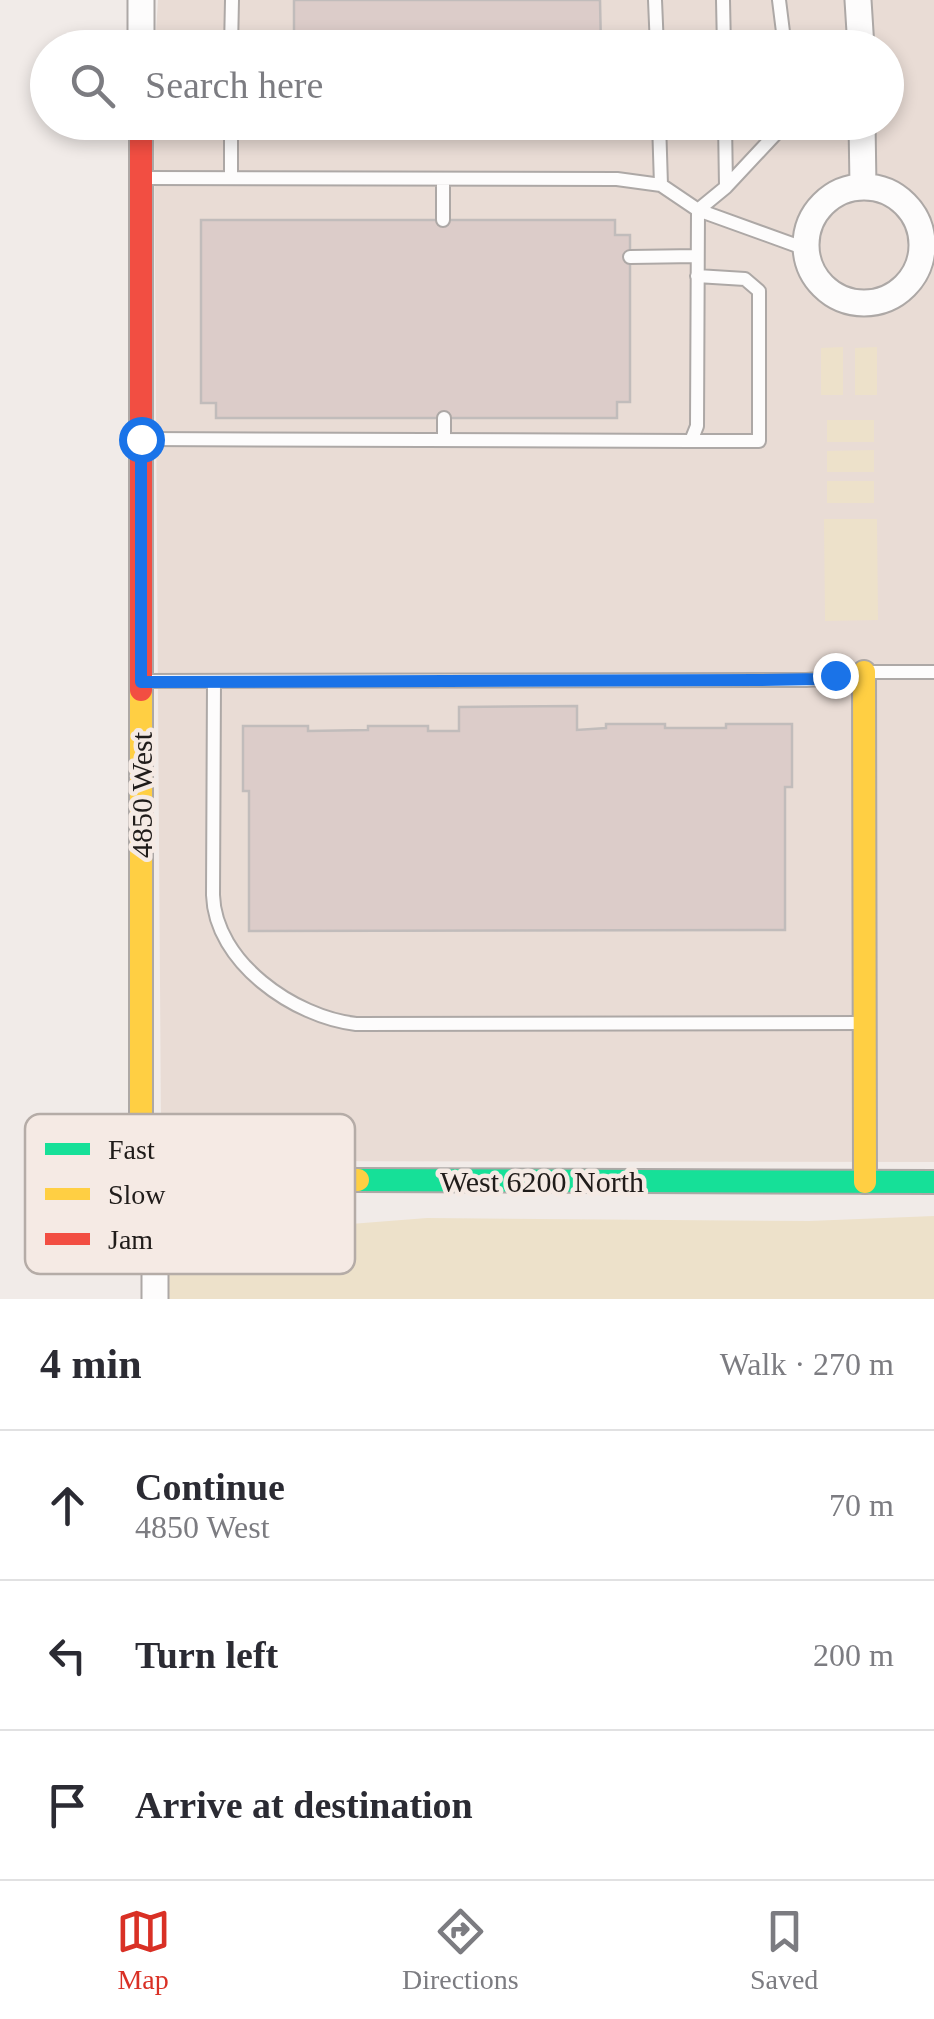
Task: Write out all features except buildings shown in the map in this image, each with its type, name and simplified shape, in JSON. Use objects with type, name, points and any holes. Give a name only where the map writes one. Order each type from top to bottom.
[{"type":"street","points":[[141,0],[141,30]]},
{"type":"street","points":[[858,0],[860,30]]},
{"type":"street","name":"4850 West","points":[[140,1114],[141,140]]},
{"type":"street","points":[[862,140],[863,187]]},
{"type":"street","points":[[863,187],[901,200],[921,234],[920,261],[906,284],[884,299],[858,303],[845,300],[822,285],[808,262],[806,250],[817,211],[837,194],[863,187]]},
{"type":"street","points":[[864,672],[865,1182]]},
{"type":"street","name":"West 6200 North","points":[[355,1180],[934,1182]]},
{"type":"lane","points":[[231,30],[232,0]]},
{"type":"lane","points":[[655,0],[656,30]]},
{"type":"lane","points":[[722,0],[723,30]]},
{"type":"lane","points":[[780,0],[783,30]]},
{"type":"lane","points":[[231,140],[231,178]]},
{"type":"lane","points":[[660,140],[661,185]]},
{"type":"lane","points":[[725,140],[726,187]]},
{"type":"lane","points":[[691,441],[697,426],[698,210],[726,187],[770,140]]},
{"type":"lane","points":[[141,178],[616,179],[661,185],[698,210],[806,250]]},
{"type":"lane","points":[[442,179],[442,220]]},
{"type":"lane","points":[[630,257],[697,256]]},
{"type":"lane","points":[[141,439],[759,441],[759,290],[744,279],[697,276]]},
{"type":"lane","points":[[444,418],[444,440]]},
{"type":"lane","points":[[141,682],[774,680],[822,679],[850,672],[934,672]]},
{"type":"lane","points":[[214,682],[216,918],[227,941],[253,974],[319,1016],[356,1024],[865,1023]]},
{"type":"shaded area","points":[[158,0],[934,0],[934,1162],[355,1161],[355,1114],[161,1114],[154,140],[904,140],[904,30],[156,30]]},
{"type":"shaded area","points":[[843,347],[843,395],[821,395],[821,348]]},
{"type":"shaded area","points":[[877,347],[877,395],[855,395],[855,348]]},
{"type":"shaded area","points":[[827,420],[874,420],[874,442],[827,442]]},
{"type":"shaded area","points":[[874,450],[874,472],[827,472],[827,451]]},
{"type":"shaded area","points":[[827,481],[874,481],[874,503],[827,503]]},
{"type":"shaded area","points":[[824,519],[877,519],[878,620],[825,621]]},
{"type":"shaded area","points":[[934,1216],[934,1299],[159,1299],[159,1274],[355,1274],[355,1224],[427,1218],[809,1221]]},
{"type":"traffic: fast","points":[[358,1180],[934,1182]]},
{"type":"traffic: slow","points":[[864,672],[865,1182]]},
{"type":"traffic: slow","points":[[141,690],[141,1114]]},
{"type":"traffic: jam","points":[[141,140],[141,690]]},
{"type":"route","points":[[141,439],[141,682],[758,680],[822,679],[835,675]]}]
